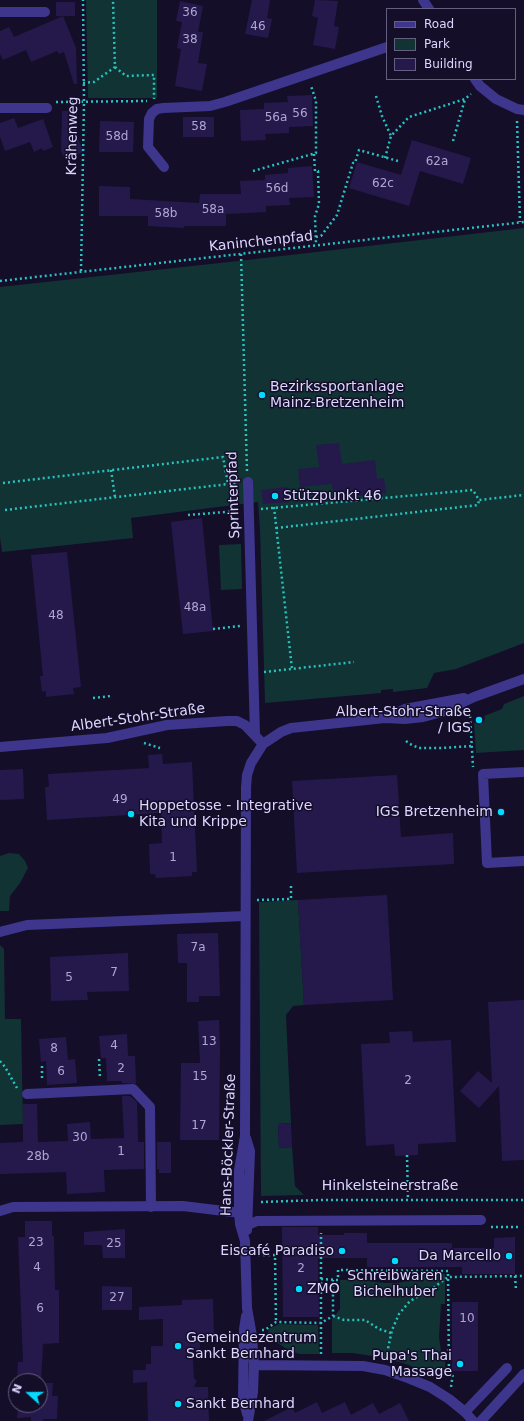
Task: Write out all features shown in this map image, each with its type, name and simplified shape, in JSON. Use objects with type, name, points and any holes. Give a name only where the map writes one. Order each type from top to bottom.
[{"type":"street","points":[[0,12],[45,12]]},
{"type":"street","points":[[164,167],[148,147],[148,119],[157,109],[210,106],[386,47]]},
{"type":"street","points":[[478,82],[496,99],[521,112]]},
{"type":"street","points":[[0,108],[51,105]]},
{"type":"street","name":"Sprinterpfad","points":[[248,482],[255,735]]},
{"type":"street","points":[[263,744],[281,732],[291,728],[385,718],[405,709],[474,697],[524,679]]},
{"type":"street","points":[[513,684],[524,685]]},
{"type":"street","name":"Albert-Stohr-Straße","points":[[0,747],[107,738],[167,725],[227,721],[237,721],[245,725],[263,744]]},
{"type":"street","name":"Hans-Böckler-Straße","points":[[248,1420],[253,1392],[254,1365],[252,1336],[247,1308],[244,1225],[239,1212],[239,1170],[245,1136],[246,788],[250,763],[263,744]]},
{"type":"street","points":[[524,772],[484,774],[488,863],[524,861]]},
{"type":"street","points":[[0,932],[27,925],[245,916]]},
{"type":"street","points":[[27,1094],[134,1090],[150,1107],[151,1207]]},
{"type":"street","points":[[245,1136],[250,1151],[244,1225],[257,1221],[481,1220]]},
{"type":"street","points":[[0,1211],[13,1207],[183,1206],[239,1212]]},
{"type":"street","points":[[247,1308],[244,1329],[243,1398],[248,1420]]},
{"type":"street","points":[[254,1365],[363,1366],[385,1370],[430,1387],[449,1399],[465,1412],[473,1421]]},
{"type":"street","points":[[465,1412],[507,1368]]},
{"type":"street","points":[[481,1421],[524,1374]]},
{"type":"path","name":"Krähenweg","points":[[81,271],[84,102],[83,0]]},
{"type":"path","points":[[113,0],[115,68]]},
{"type":"path","points":[[83,83],[94,82],[115,68]]},
{"type":"path","points":[[51,105],[84,102],[154,102],[154,75],[126,76],[115,68]]},
{"type":"path","points":[[307,74],[316,101],[316,153],[314,154],[315,171],[318,171],[319,204],[315,216],[316,246]]},
{"type":"path","points":[[453,141],[465,100],[478,82]]},
{"type":"path","points":[[376,96],[382,116],[391,136]]},
{"type":"path","points":[[385,158],[391,136],[409,117],[465,100]]},
{"type":"path","points":[[520,222],[521,112]]},
{"type":"path","points":[[316,237],[321,236],[337,215],[353,163],[355,163],[359,150],[398,161]]},
{"type":"path","points":[[253,171],[314,154]]},
{"type":"path","name":"Kaninchenpfad","points":[[0,281],[524,222]]},
{"type":"path","name":"Sprinterpfad","points":[[241,254],[248,482]]},
{"type":"path","points":[[3,483],[223,457],[228,484]]},
{"type":"path","points":[[111,470],[115,497]]},
{"type":"path","points":[[5,510],[248,482]]},
{"type":"path","points":[[188,515],[473,490],[479,500]]},
{"type":"path","points":[[479,500],[524,495]]},
{"type":"path","points":[[276,528],[478,505],[479,500]]},
{"type":"path","points":[[274,508],[292,669]]},
{"type":"path","points":[[213,629],[252,625]]},
{"type":"path","points":[[253,673],[354,662]]},
{"type":"path","points":[[92,698],[111,696]]},
{"type":"path","points":[[406,740],[410,744],[419,748],[472,746]]},
{"type":"path","points":[[256,900],[291,899],[291,883]]},
{"type":"path","points":[[99,1059],[100,1091]]},
{"type":"path","points":[[0,1061],[16,1087],[27,1094]]},
{"type":"path","points":[[407,1155],[408,1200]]},
{"type":"path","name":"Hinkelsteinerstraße","points":[[256,1202],[321,1200],[524,1200]]},
{"type":"path","points":[[321,1220],[321,1366]]},
{"type":"path","points":[[481,1220],[488,1227],[521,1227]]},
{"type":"path","points":[[256,1255],[275,1255],[276,1322]]},
{"type":"path","points":[[321,1280],[338,1280],[338,1270],[448,1271],[449,1374]]},
{"type":"path","points":[[516,1276],[516,1290]]},
{"type":"path","points":[[385,1370],[391,1333],[399,1314],[410,1301],[433,1288],[448,1277],[522,1276]]},
{"type":"path","points":[[332,1316],[333,1280]]},
{"type":"path","points":[[260,1330],[265,1330],[276,1322],[321,1323],[332,1316]]},
{"type":"path","points":[[332,1316],[344,1320],[365,1320],[379,1329],[391,1333]]},
{"type":"path","points":[[435,1374],[453,1373],[452,1386]]},
{"type":"green space","points":[[86,0],[157,0],[157,98],[88,98]]},
{"type":"green space","name":"Bezirkssportanlage Mainz-Bretzenheim","points":[[524,228],[524,643],[456,669],[434,673],[427,688],[393,692],[393,689],[381,690],[381,693],[265,703],[258,502],[131,518],[133,538],[2,552],[0,537],[0,287]]},
{"type":"green space","points":[[241,544],[242,589],[221,590],[219,545]]},
{"type":"green space","points":[[524,696],[524,750],[476,753],[474,723],[485,719],[484,716],[502,709],[504,704]]},
{"type":"green space","points":[[9,853],[19,854],[25,861],[28,868],[20,883],[10,896],[9,911],[0,911],[0,856]]},
{"type":"green space","points":[[298,900],[304,1005],[293,1006],[286,1015],[291,1123],[278,1124],[279,1148],[292,1147],[295,1186],[304,1195],[261,1196],[259,902]]},
{"type":"green space","points":[[0,945],[4,949],[5,1019],[21,1019],[23,1124],[0,1125]]},
{"type":"green space","points":[[422,1274],[445,1274],[445,1304],[441,1304],[439,1337],[442,1358],[445,1358],[445,1368],[420,1370],[406,1364],[380,1357],[352,1353],[332,1353],[332,1319],[340,1309],[340,1280],[396,1283],[420,1279]]},
{"type":"green space","points":[[279,1324],[318,1325],[319,1354],[300,1354],[290,1351],[279,1344],[268,1332],[269,1329]]},
{"type":"building","points":[[252,0],[270,0],[267,18],[272,19],[268,38],[245,34]]},
{"type":"building","points":[[315,0],[338,1],[334,26],[339,27],[335,49],[313,45],[318,18],[312,16]]},
{"type":"building","points":[[180,1],[203,6],[198,32],[203,32],[198,63],[207,64],[202,91],[175,86],[181,49],[177,48],[182,22],[176,21]]},
{"type":"building","points":[[56,2],[75,2],[75,16],[56,16]]},
{"type":"building","points":[[63,16],[76,48],[77,84],[74,84],[64,52],[59,54],[57,51],[31,62],[26,50],[3,60],[0,54],[0,31],[9,27],[14,37]]},
{"type":"building","points":[[312,95],[313,126],[289,127],[289,133],[265,134],[266,140],[241,141],[240,110],[264,109],[264,103],[288,102],[287,96]]},
{"type":"building","points":[[62,111],[77,111],[77,136],[83,152],[65,159],[61,151]]},
{"type":"building","points":[[183,117],[214,117],[214,137],[183,137]]},
{"type":"building","points":[[14,118],[18,128],[43,119],[53,147],[43,151],[42,148],[34,152],[30,142],[5,151],[0,137],[0,123]]},
{"type":"building","points":[[100,121],[134,122],[133,152],[99,152]]},
{"type":"building","points":[[412,140],[471,158],[463,184],[420,171],[409,206],[349,188],[357,162],[401,175]]},
{"type":"building","points":[[312,166],[314,197],[289,198],[290,205],[266,206],[266,212],[226,214],[226,226],[184,226],[184,228],[148,226],[148,216],[99,216],[99,186],[130,187],[130,199],[199,203],[200,194],[241,194],[240,181],[265,180],[265,175],[288,173],[288,168]]},
{"type":"building","points":[[339,443],[342,464],[375,460],[377,479],[384,478],[386,493],[334,499],[332,484],[300,487],[298,469],[319,467],[316,445]]},
{"type":"building","name":"Stützpunkt 46","points":[[287,487],[289,502],[263,504],[261,490]]},
{"type":"building","points":[[202,518],[213,631],[183,634],[171,522]]},
{"type":"building","points":[[67,552],[81,687],[73,688],[74,694],[46,697],[46,691],[42,692],[40,676],[43,676],[31,555]]},
{"type":"building","points":[[162,754],[163,764],[192,762],[197,872],[192,872],[192,876],[156,878],[155,874],[150,874],[149,844],[162,843],[161,813],[47,820],[45,787],[49,787],[48,774],[149,768],[148,755]]},
{"type":"building","points":[[23,769],[24,799],[0,800],[0,770]]},
{"type":"building","points":[[397,775],[401,837],[453,833],[454,864],[297,873],[292,781]]},
{"type":"building","points":[[387,895],[393,1000],[304,1005],[298,900]]},
{"type":"building","points":[[218,933],[220,996],[199,996],[199,1002],[187,1002],[187,963],[178,963],[177,934]]},
{"type":"building","points":[[128,953],[129,991],[87,992],[88,1000],[51,1001],[50,957]]},
{"type":"building","points":[[524,1000],[524,1160],[502,1161],[499,1086],[479,1108],[460,1091],[478,1071],[492,1083],[488,1002]]},
{"type":"building","points":[[219,1020],[219,1140],[180,1140],[181,1063],[200,1063],[198,1021]]},
{"type":"building","points":[[412,1031],[413,1042],[451,1040],[456,1142],[418,1144],[418,1155],[395,1156],[394,1144],[366,1146],[361,1044],[390,1043],[389,1032]]},
{"type":"building","points":[[127,1034],[128,1056],[135,1056],[136,1084],[122,1083],[122,1081],[107,1081],[106,1058],[101,1058],[99,1036]]},
{"type":"building","points":[[66,1037],[68,1060],[75,1059],[77,1083],[47,1085],[46,1061],[41,1062],[39,1039]]},
{"type":"building","points":[[122,1096],[130,1096],[137,1102],[138,1142],[144,1142],[144,1169],[104,1170],[105,1192],[67,1194],[66,1172],[0,1174],[0,1143],[23,1142],[23,1104],[37,1104],[38,1142],[68,1141],[67,1124],[90,1122],[91,1139],[124,1138]]},
{"type":"building","points":[[291,1123],[292,1147],[279,1148],[278,1124]]},
{"type":"building","points":[[157,1142],[171,1142],[171,1173],[159,1173],[159,1169],[157,1169]]},
{"type":"building","points":[[25,1221],[52,1221],[52,1236],[54,1236],[55,1290],[59,1290],[59,1343],[43,1344],[41,1373],[17,1373],[18,1362],[23,1362],[18,1237],[25,1237]]},
{"type":"building","points":[[282,1227],[318,1227],[318,1235],[367,1233],[367,1243],[452,1243],[452,1248],[494,1248],[494,1238],[515,1237],[515,1274],[462,1274],[462,1267],[367,1267],[367,1258],[318,1258],[319,1317],[283,1317]]},
{"type":"building","points":[[125,1229],[125,1258],[103,1258],[102,1245],[84,1245],[84,1232]]},
{"type":"building","points":[[102,1286],[132,1287],[132,1310],[102,1310]]},
{"type":"building","points":[[213,1299],[214,1337],[209,1337],[209,1343],[200,1343],[200,1357],[193,1357],[194,1379],[197,1380],[194,1387],[208,1387],[209,1421],[148,1421],[147,1382],[133,1383],[133,1370],[146,1370],[146,1364],[151,1364],[151,1346],[163,1346],[163,1319],[139,1320],[139,1307],[182,1305],[182,1300]]},
{"type":"building","points":[[452,1302],[478,1302],[478,1371],[452,1371]]},
{"type":"building","points":[[48,1383],[53,1383],[52,1396],[58,1396],[57,1419],[31,1421],[31,1417],[17,1418],[17,1413],[48,1413]]},
{"type":"building","points":[[317,1402],[322,1413],[345,1402],[351,1415],[373,1403],[379,1414],[400,1403],[409,1421],[264,1421],[292,1407],[295,1413]]},
{"type":"place","name":"Bezirkssportanlage Mainz-Bretzenheim","points":[[262,395]]},
{"type":"place","name":"Stützpunkt 46","points":[[275,496]]},
{"type":"place","name":"Albert-Stohr-Straße / IGS","points":[[479,720]]},
{"type":"place","name":"IGS Bretzenheim","points":[[501,812]]},
{"type":"place","name":"Hoppetosse - Integrative Kita und Krippe","points":[[131,814]]},
{"type":"place","name":"Eiscafé Paradiso","points":[[342,1251]]},
{"type":"place","name":"Da Marcello","points":[[509,1256]]},
{"type":"place","name":"Schreibwaren Bichelhuber","points":[[395,1261]]},
{"type":"place","name":"ZMO","points":[[299,1289]]},
{"type":"place","name":"Gemeindezentrum Sankt Bernhard","points":[[178,1346]]},
{"type":"place","name":"Pupa's Thai Massage","points":[[460,1364]]},
{"type":"place","name":"Sankt Bernhard","points":[[178,1404]]}]
